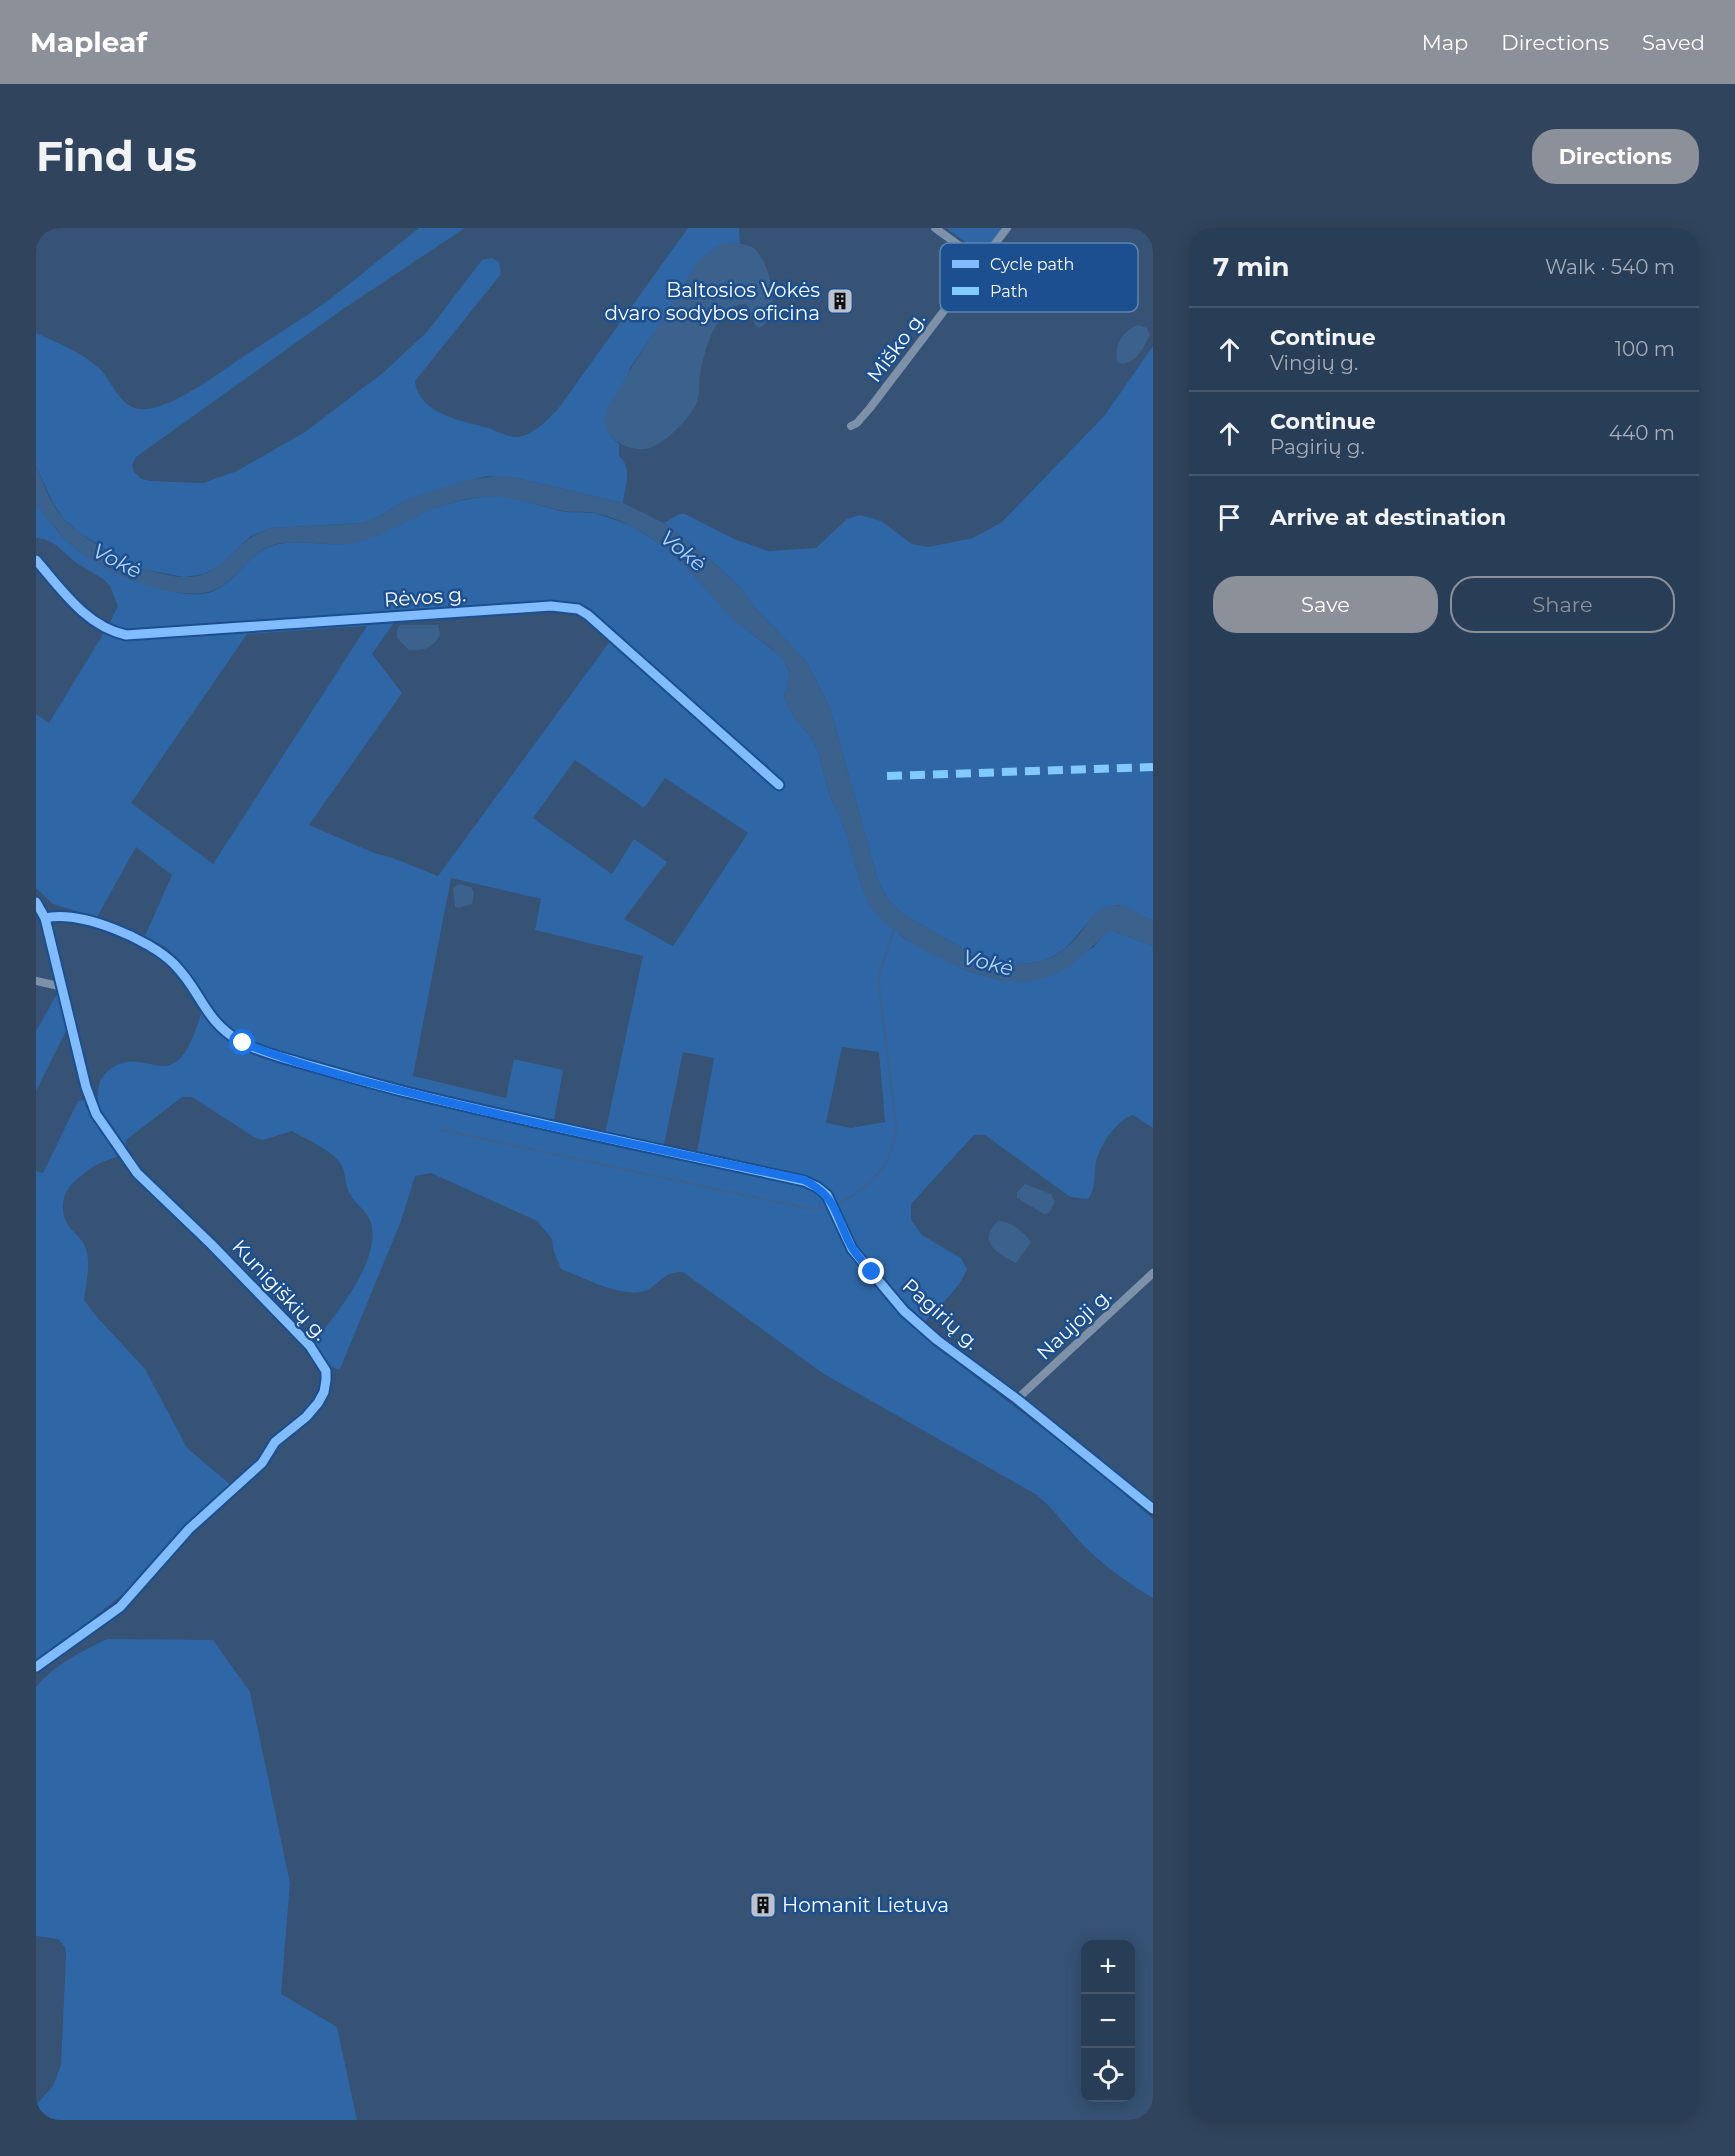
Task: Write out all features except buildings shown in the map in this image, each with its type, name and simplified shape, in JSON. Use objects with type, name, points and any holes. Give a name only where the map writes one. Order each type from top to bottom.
[{"type":"street","points":[[934,228],[955,243]]},
{"type":"street","name":"Miško g.","points":[[996,243],[1007,228]]},
{"type":"street","name":"Miško g.","points":[[851,426],[857,423],[870,408],[944,312]]},
{"type":"street","name":"Rėvos g.","points":[[36,560],[80,610],[97,625],[111,632],[126,635],[551,606],[578,609],[588,615],[779,785]]},
{"type":"street","name":"Kunigiškių g.","points":[[36,902],[45,918],[86,1087],[96,1114],[137,1173],[212,1244],[310,1346],[326,1371],[324,1392],[306,1417],[275,1442],[262,1462],[189,1529],[120,1607],[36,1667]]},
{"type":"street","name":"Pagirių g.","points":[[45,918],[62,916],[88,921],[140,940],[158,950],[175,964],[188,980],[217,1024],[235,1038],[265,1052],[364,1081],[488,1112],[804,1180],[827,1195],[852,1249],[904,1311],[937,1340],[1017,1399],[1153,1509]]},
{"type":"street","points":[[36,981],[63,987]]},
{"type":"street","name":"Naujoji g.","points":[[1017,1399],[1153,1272]]},
{"type":"street","points":[[1144,1501],[1153,1494]]},
{"type":"shaded area","points":[[419,228],[465,228],[343,309],[136,457],[132,465],[134,472],[142,479],[151,481],[203,483],[237,471],[305,432],[384,372],[427,332],[482,260],[492,258],[499,262],[501,274],[415,381],[424,401],[443,414],[509,436],[528,434],[558,409],[688,228],[739,228],[740,244],[724,243],[654,333],[630,368],[611,437],[619,444],[619,456],[626,466],[623,503],[512,477],[486,476],[400,503],[377,518],[363,523],[271,528],[251,536],[219,566],[204,574],[184,577],[142,569],[78,532],[63,518],[53,503],[36,466],[36,333],[69,348],[92,362],[104,374],[121,398],[132,407],[151,408],[180,398],[310,313]]},
{"type":"shaded area","points":[[946,228],[1002,228],[991,243],[967,243]]},
{"type":"shaded area","points":[[1153,346],[1153,921],[1117,905],[1092,919],[1066,948],[1056,955],[1035,963],[1004,963],[960,947],[924,927],[895,907],[885,895],[878,881],[830,708],[806,661],[754,607],[740,587],[664,523],[679,514],[685,514],[734,539],[768,551],[816,548],[847,519],[860,515],[881,521],[912,544],[928,547],[973,538],[1002,522],[1105,415]]},
{"type":"shaded area","points":[[484,497],[510,497],[564,512],[595,513],[632,526],[663,546],[738,623],[782,657],[790,673],[784,697],[794,717],[818,750],[830,797],[847,835],[862,888],[902,937],[965,970],[1003,981],[1093,948],[1108,932],[1116,932],[1153,946],[1153,1128],[1133,1115],[1120,1122],[1098,1156],[1094,1186],[1088,1199],[1070,1197],[985,1135],[974,1135],[911,1204],[911,1220],[922,1235],[961,1258],[967,1269],[951,1294],[917,1330],[1094,1468],[1153,1519],[1153,1598],[1098,1559],[1037,1495],[824,1374],[683,1272],[671,1274],[647,1290],[638,1292],[615,1290],[592,1282],[561,1269],[554,1252],[552,1239],[537,1221],[431,1173],[415,1176],[401,1221],[340,1369],[332,1367],[315,1346],[316,1340],[345,1301],[364,1269],[370,1253],[372,1238],[370,1219],[350,1194],[340,1162],[313,1142],[292,1131],[263,1140],[254,1137],[192,1097],[182,1097],[126,1140],[126,1149],[123,1152],[95,1166],[75,1181],[68,1188],[63,1211],[69,1227],[83,1242],[86,1249],[88,1274],[84,1300],[145,1369],[187,1448],[231,1485],[181,1532],[128,1590],[36,1663],[36,1171],[43,1173],[78,1101],[98,1104],[99,1085],[102,1077],[109,1070],[128,1062],[169,1065],[182,1057],[191,1042],[206,999],[179,959],[165,947],[145,936],[172,875],[136,847],[97,917],[53,904],[36,888],[36,714],[49,723],[118,606],[110,586],[103,579],[75,562],[56,545],[36,538],[36,503],[68,542],[97,562],[116,572],[159,588],[180,593],[199,594],[214,591],[223,586],[250,560],[275,545],[295,542],[346,544],[356,542],[373,537],[439,506]],"holes":[[[564,601],[586,609],[616,633],[438,876],[374,853],[309,825],[402,693],[372,654],[400,614]],[[367,626],[213,864],[131,803],[247,634]],[[575,760],[644,808],[665,778],[748,833],[673,946],[624,919],[667,862],[634,839],[612,874],[533,818]],[[451,878],[541,899],[535,930],[643,956],[603,1143],[552,1131],[563,1070],[514,1059],[506,1098],[413,1076]],[[842,1047],[879,1052],[885,1122],[851,1128],[826,1123]],[[683,1052],[714,1058],[697,1152],[664,1145]]]},
{"type":"shaded area","points":[[57,994],[61,998],[68,1027],[36,1091],[36,1031]]},
{"type":"shaded area","points":[[107,1639],[213,1640],[250,1692],[290,1883],[281,1994],[337,2027],[357,2120],[36,2120],[36,2105],[53,2086],[61,2065],[66,1955],[65,1947],[58,1939],[36,1936],[36,1687],[60,1665]]},
{"type":"water","points":[[724,243],[752,247],[759,254],[769,275],[772,288],[771,313],[759,328],[755,325],[746,304],[736,305],[727,311],[708,342],[700,375],[698,399],[689,415],[676,430],[652,447],[638,449],[622,444],[610,435],[606,428],[606,412],[609,404],[699,260]]},
{"type":"water","points":[[1138,325],[1147,328],[1150,335],[1145,345],[1133,360],[1123,364],[1117,362],[1120,339]]},
{"type":"water","name":"Vokė","points":[[36,466],[55,507],[76,530],[129,562],[170,576],[188,577],[204,574],[221,564],[251,538],[271,528],[363,523],[377,518],[400,503],[467,480],[498,476],[512,477],[623,503],[664,523],[714,563],[740,587],[754,607],[806,661],[830,708],[878,881],[895,907],[914,921],[960,947],[1004,963],[1035,963],[1054,956],[1075,939],[1097,912],[1112,906],[1131,909],[1153,921],[1153,946],[1116,932],[1108,932],[1068,968],[1042,979],[1024,982],[1003,981],[965,970],[924,950],[884,922],[871,908],[862,888],[847,835],[830,797],[818,750],[794,717],[784,697],[790,673],[785,663],[778,654],[733,619],[684,565],[652,539],[616,519],[596,513],[564,511],[530,502],[477,497],[435,508],[378,535],[354,543],[293,542],[273,545],[254,556],[223,586],[202,593],[186,593],[168,591],[131,580],[96,562],[68,542],[37,506]]},
{"type":"water","points":[[400,625],[438,625],[440,635],[427,648],[409,650],[397,638]]},
{"type":"water","points":[[459,884],[471,887],[474,893],[472,904],[459,908],[455,907],[453,888]]},
{"type":"water","points":[[1025,1184],[1051,1194],[1055,1202],[1049,1213],[1044,1214],[1017,1198],[1017,1192]]},
{"type":"water","points":[[998,1221],[1017,1228],[1031,1242],[1016,1263],[1002,1256],[989,1241],[992,1228]]},
{"type":"waterway","points":[[840,1203],[863,1189],[880,1171],[887,1161],[895,1138],[896,1124],[878,977],[895,928]]},
{"type":"waterway","points":[[442,1130],[805,1208],[826,1207]]},
{"type":"marked path","points":[[887,776],[1153,767]]},
{"type":"cycle path","points":[[36,560],[65,595],[87,615],[99,624],[126,635],[551,606],[578,609],[588,615],[779,785]]},
{"type":"cycle path","points":[[36,902],[45,918],[86,1087],[96,1114],[137,1173],[211,1244],[310,1346],[326,1371],[324,1392],[318,1403],[306,1417],[275,1442],[262,1463],[189,1529],[120,1607],[36,1667]]},
{"type":"cycle path","points":[[45,918],[77,918],[95,922],[132,936],[148,945],[174,964],[183,974],[218,1024],[248,1046],[410,1093],[804,1181],[817,1187],[827,1195],[852,1249],[904,1311],[937,1340],[1017,1399],[1153,1509]]},
{"type":"place","name":"Baltosios Vokės dvaro sodybos oficina","points":[[840,301]]},
{"type":"place","name":"Homanit Lietuva","points":[[763,1905]]},
{"type":"route","points":[[243,1043],[265,1052],[364,1081],[488,1112],[804,1180],[827,1195],[852,1249],[872,1272]]}]
